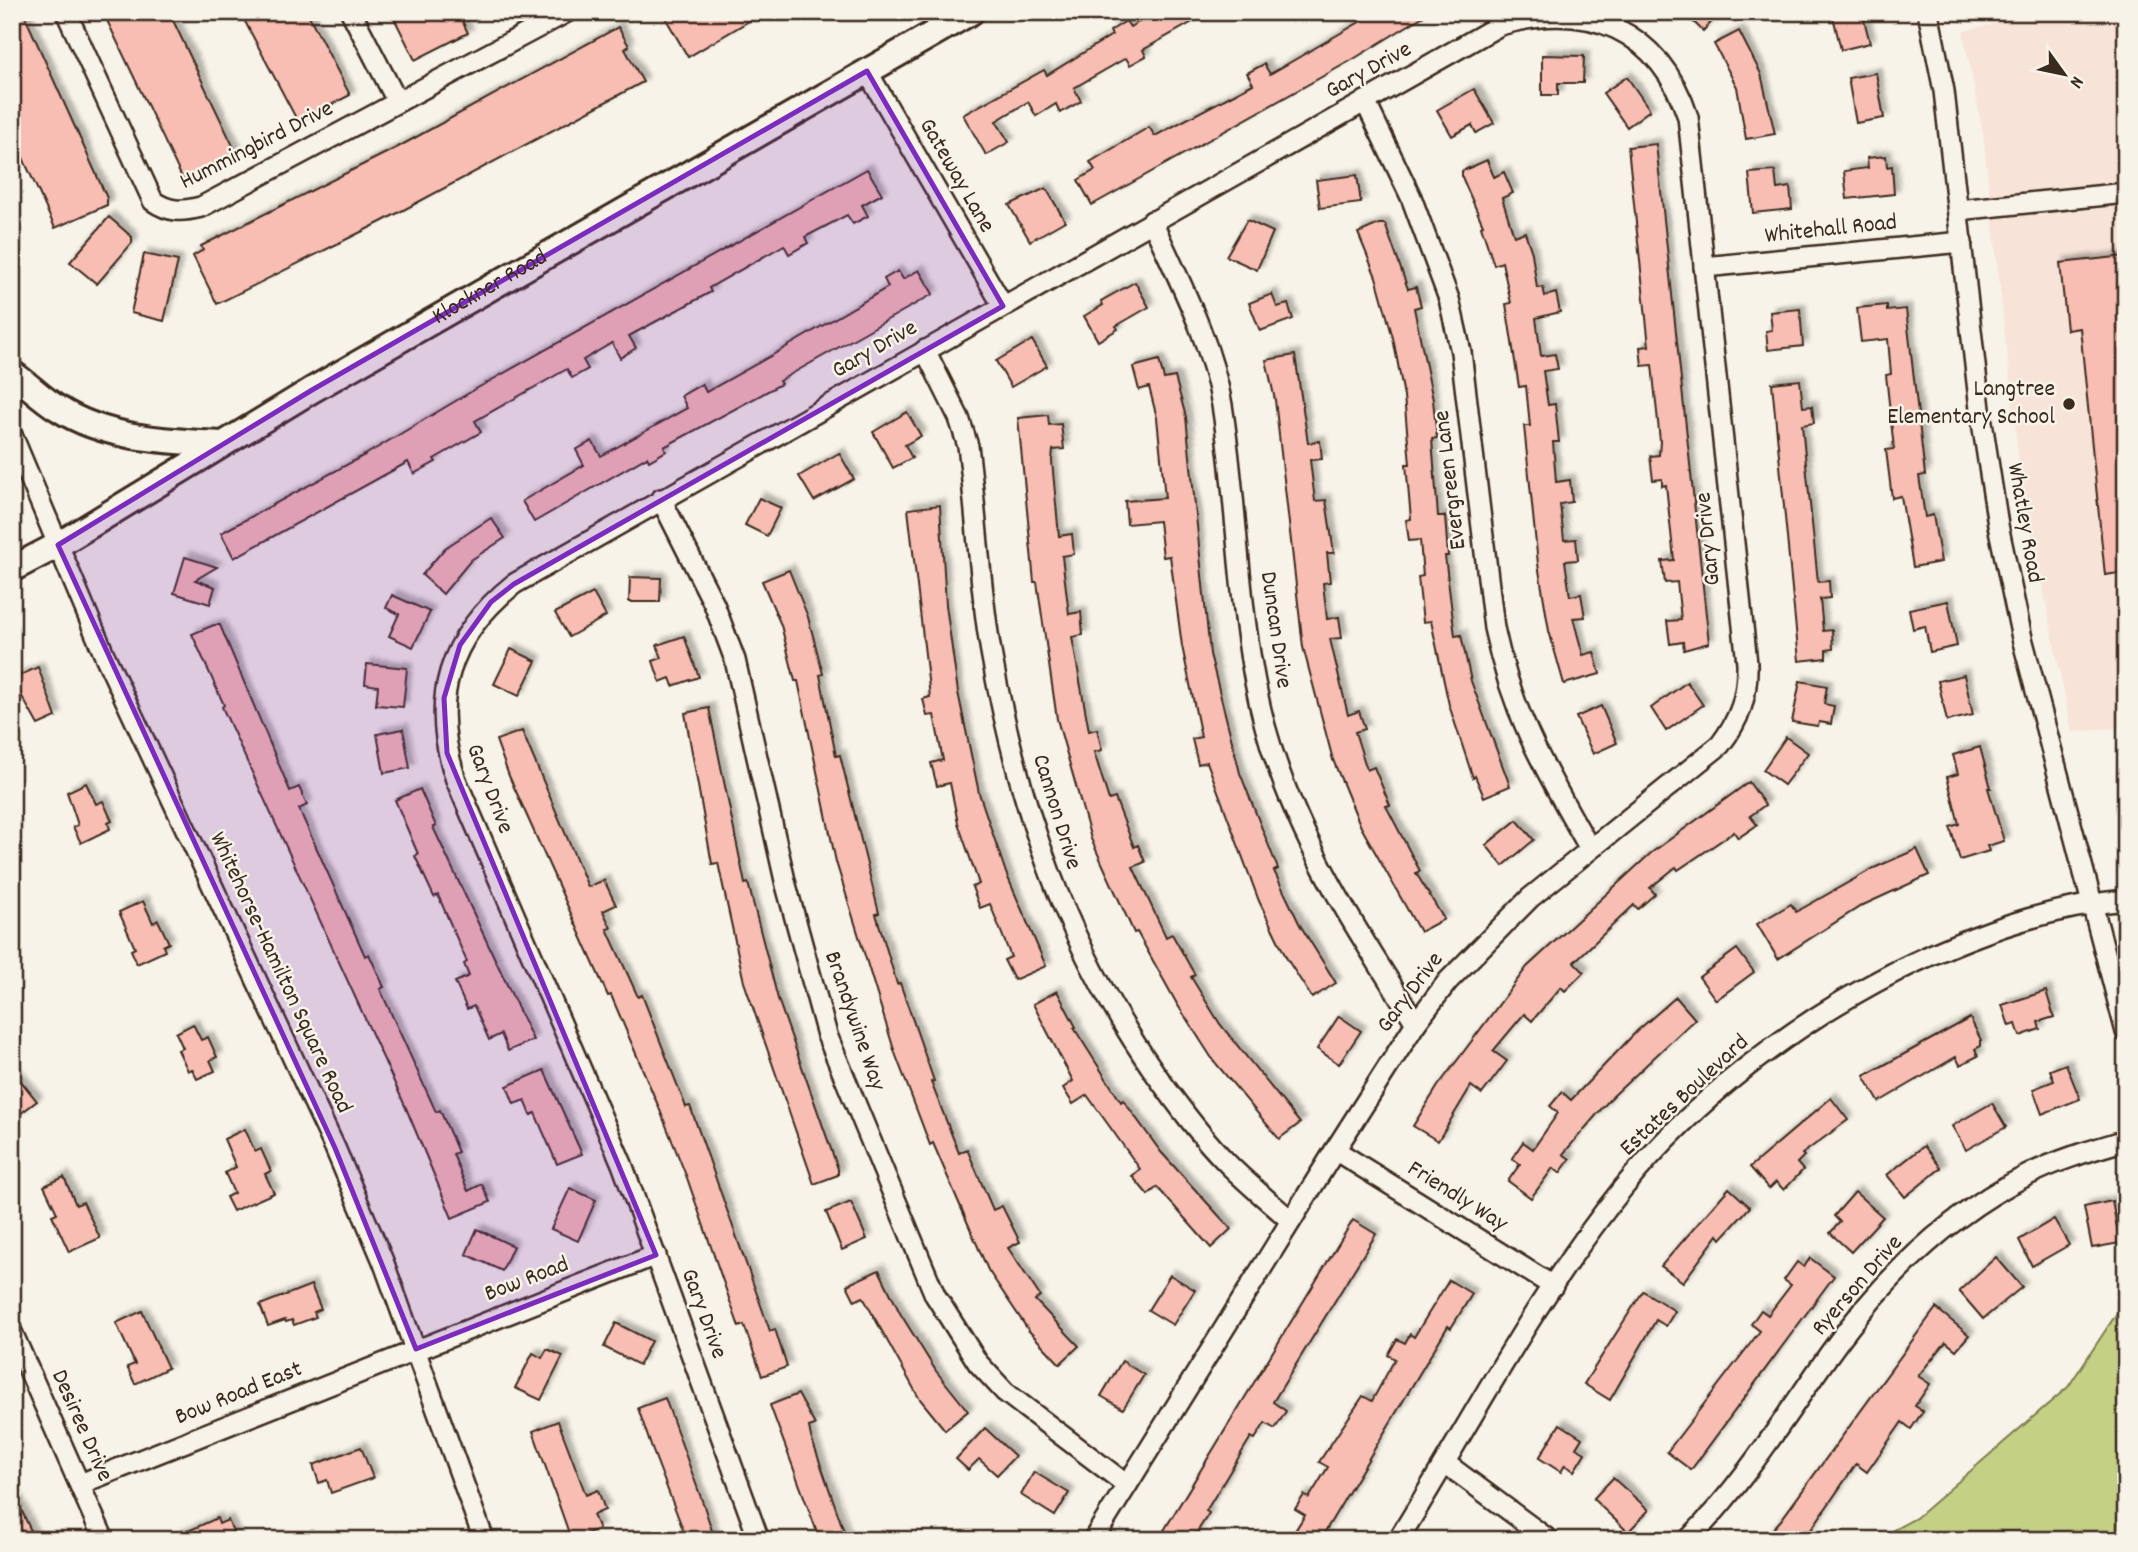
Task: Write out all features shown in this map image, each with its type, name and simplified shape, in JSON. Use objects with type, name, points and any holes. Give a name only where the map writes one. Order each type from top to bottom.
[{"type":"main road","name":"Klockner Road","points":[[12,569],[58,545],[221,444],[971,12]]},
{"type":"main road","points":[[12,373],[59,410],[96,427],[178,442],[221,444]]},
{"type":"street","name":"Hummingbird Drive","points":[[66,12],[153,201],[166,209],[183,211],[201,207],[567,12]]},
{"type":"street","points":[[351,12],[397,101]]},
{"type":"street","name":"Whatley Road","points":[[1928,12],[1944,91],[1980,409],[1998,525],[2022,638],[2126,1032]]},
{"type":"street","name":"Gary Drive","points":[[759,1540],[622,1164],[456,780],[447,753],[443,726],[449,670],[460,645],[491,602],[514,583],[1500,25],[1527,16],[1552,13],[1581,14],[1606,22],[1630,34],[1651,50],[1680,93],[1688,117],[1747,663],[1744,704],[1734,726],[1720,745],[1590,849],[1492,933],[1448,981],[1416,1023],[1335,1150],[1093,1540]]},
{"type":"street","name":"Gateway Lane","points":[[867,71],[1003,306]]},
{"type":"street","name":"Evergreen Lane","points":[[1365,101],[1412,197],[1449,299],[1461,352],[1494,628],[1503,668],[1533,749],[1590,849]]},
{"type":"street","points":[[1958,211],[2126,193]]},
{"type":"street","name":"Duncan Drive","points":[[1152,222],[1199,325],[1222,404],[1252,664],[1278,769],[1320,868],[1416,1023]]},
{"type":"street","name":"Whitehall Road","points":[[1704,267],[1962,242]]},
{"type":"street","name":"Cannon Drive","points":[[925,350],[959,418],[968,446],[990,650],[1008,736],[1042,858],[1101,988],[1170,1094],[1227,1163],[1291,1221]]},
{"type":"street","name":"Whitehorse-Hamilton Square Road","points":[[12,435],[110,666],[335,1148],[383,1261],[484,1540]]},
{"type":"street","name":"Brandywine Way","points":[[661,499],[714,604],[735,660],[786,885],[827,1035],[935,1295],[978,1363],[1005,1392],[1127,1485]]},
{"type":"street","name":"Estates Boulevard","points":[[1398,1540],[1553,1286],[1625,1186],[1676,1131],[1720,1090],[1777,1045],[1858,992],[1922,958],[1988,931],[2046,914],[2126,900]]},
{"type":"street","name":"Ryerson Drive","points":[[1688,1540],[1739,1483],[1778,1433],[1831,1353],[1870,1303],[1912,1257],[1969,1210],[2026,1175],[2068,1157],[2126,1140]]},
{"type":"street","name":"Friendly Way","points":[[1335,1150],[1553,1286]]},
{"type":"street","name":"Bow Road","points":[[416,1349],[656,1255]]},
{"type":"street","name":"Desiree Drive","points":[[12,1332],[104,1540]]},
{"type":"street","name":"Bow Road East","points":[[80,1485],[416,1349]]},
{"type":"street","points":[[1446,1463],[1549,1540]]},
{"type":"highlighted area","points":[[867,71],[1003,306],[514,584],[491,602],[460,645],[444,698],[447,753],[656,1255],[416,1349],[335,1148],[58,545],[312,390]]},
{"type":"shaded area","name":"Langtree Elementary School","points":[[2045,12],[2126,12],[2126,727],[2072,732],[2021,479],[1983,134],[1963,31]]},
{"type":"green space","points":[[2126,1305],[2126,1540],[1875,1540],[1916,1518],[2068,1387],[2119,1310]]},
{"type":"building","points":[[12,12],[23,12],[107,198],[107,205],[55,228],[12,134]]},
{"type":"building","points":[[103,12],[169,12],[236,152],[183,180]]},
{"type":"building","points":[[240,12],[307,12],[350,95],[298,122]]},
{"type":"building","points":[[391,12],[458,12],[468,33],[415,60]]},
{"type":"building","points":[[662,12],[764,12],[688,57]]},
{"type":"building","points":[[1156,12],[1210,12],[1143,50],[1146,56],[1130,65],[1126,58],[1074,88],[1081,101],[1060,113],[1056,104],[1036,116],[1028,102],[996,121],[1009,142],[986,155],[963,115],[1044,70],[1047,75],[1112,35],[1110,31],[1126,21],[1130,27]]},
{"type":"building","points":[[1377,12],[1430,12],[1352,60],[1092,205],[1078,180],[1095,170],[1090,162],[1149,127],[1155,136],[1253,84],[1247,73],[1264,64],[1270,74]]},
{"type":"building","points":[[1683,12],[1721,12],[1703,31]]},
{"type":"building","points":[[1832,12],[1862,12],[1870,43],[1841,50]]},
{"type":"building","points":[[618,27],[629,46],[625,49],[643,82],[381,222],[217,304],[193,256],[203,250],[201,246],[398,147]]},
{"type":"building","points":[[1739,31],[1761,74],[1775,134],[1746,139],[1737,87],[1714,44]]},
{"type":"building","points":[[1542,55],[1584,56],[1583,83],[1558,83],[1558,95],[1542,95]]},
{"type":"building","points":[[1876,73],[1884,118],[1856,123],[1848,78]]},
{"type":"building","points":[[1627,77],[1650,110],[1627,127],[1603,93]]},
{"type":"building","points":[[1474,89],[1494,123],[1476,133],[1472,125],[1452,136],[1437,110]]},
{"type":"building","points":[[1656,144],[1709,643],[1684,650],[1683,642],[1670,644],[1667,621],[1681,620],[1677,582],[1665,583],[1662,561],[1674,560],[1666,485],[1662,486],[1662,479],[1653,480],[1650,456],[1659,455],[1660,441],[1652,365],[1642,366],[1640,347],[1649,346],[1628,147]]},
{"type":"building","points":[[1886,156],[1887,167],[1892,166],[1894,194],[1847,199],[1844,171],[1868,168],[1867,158]]},
{"type":"building","points":[[1487,160],[1494,177],[1504,172],[1513,193],[1502,198],[1514,236],[1525,232],[1532,253],[1537,288],[1543,287],[1545,296],[1556,293],[1560,312],[1536,318],[1541,356],[1555,354],[1558,369],[1543,371],[1548,405],[1555,404],[1559,442],[1553,442],[1556,482],[1570,480],[1572,502],[1560,504],[1564,540],[1576,539],[1578,560],[1565,561],[1570,596],[1581,594],[1585,617],[1573,618],[1583,655],[1594,652],[1600,674],[1564,684],[1549,631],[1538,564],[1524,426],[1530,426],[1526,386],[1519,387],[1506,304],[1511,303],[1502,262],[1494,265],[1481,226],[1483,225],[1462,177],[1462,171]]},
{"type":"building","points":[[867,169],[882,194],[862,205],[868,216],[853,224],[847,215],[805,237],[808,243],[789,254],[784,245],[709,288],[711,292],[629,336],[636,348],[620,358],[612,343],[583,360],[588,369],[572,378],[567,369],[475,421],[481,432],[434,459],[436,462],[414,474],[408,462],[234,558],[221,533],[365,455],[474,390]]},
{"type":"building","points":[[1775,171],[1777,189],[1790,187],[1792,209],[1753,213],[1749,173]]},
{"type":"building","points":[[1357,175],[1361,203],[1320,208],[1316,180]]},
{"type":"building","points":[[1046,188],[1065,221],[1030,241],[1009,205]]},
{"type":"building","points":[[109,217],[132,237],[132,243],[97,284],[70,262]]},
{"type":"building","points":[[1247,220],[1273,232],[1257,270],[1226,256]]},
{"type":"building","points":[[1385,224],[1408,289],[1416,287],[1421,306],[1414,308],[1433,400],[1437,438],[1432,439],[1438,516],[1445,516],[1448,556],[1445,556],[1455,636],[1461,635],[1471,681],[1510,786],[1484,797],[1475,776],[1473,778],[1449,705],[1431,621],[1423,622],[1418,577],[1423,576],[1420,540],[1409,541],[1406,520],[1411,519],[1406,464],[1410,464],[1404,396],[1393,338],[1376,277],[1358,233]]},
{"type":"building","points":[[144,254],[178,261],[164,321],[131,313]]},
{"type":"building","points":[[2126,256],[2126,572],[2105,575],[2080,328],[2067,330],[2060,263]]},
{"type":"building","points":[[919,270],[933,294],[779,381],[781,384],[664,447],[666,451],[649,461],[647,457],[534,522],[522,501],[584,465],[576,450],[592,441],[601,456],[687,408],[681,396],[702,384],[706,392],[776,353],[888,287],[884,279],[898,271],[903,279]]},
{"type":"building","points":[[1135,282],[1149,307],[1116,326],[1118,329],[1098,341],[1084,316],[1103,305],[1101,301]]},
{"type":"building","points":[[1272,294],[1277,307],[1288,304],[1293,319],[1260,331],[1249,303]]},
{"type":"building","points":[[1887,305],[1887,311],[1906,309],[1925,475],[1919,476],[1925,517],[1933,515],[1941,562],[1913,567],[1901,496],[1892,498],[1886,450],[1894,449],[1886,375],[1891,374],[1888,339],[1861,342],[1857,308]]},
{"type":"building","points":[[1800,309],[1803,346],[1768,350],[1766,331],[1772,330],[1770,312]]},
{"type":"building","points":[[1032,340],[1047,366],[1011,387],[996,361]]},
{"type":"building","points":[[1295,355],[1308,443],[1320,441],[1322,459],[1310,460],[1315,501],[1326,500],[1334,553],[1327,553],[1330,582],[1323,583],[1327,619],[1339,617],[1342,638],[1330,639],[1348,715],[1359,711],[1365,729],[1355,732],[1367,770],[1374,767],[1390,805],[1386,806],[1420,871],[1416,873],[1444,919],[1420,932],[1361,827],[1333,760],[1303,647],[1275,400],[1266,360]]},
{"type":"building","points":[[1159,360],[1164,379],[1175,377],[1186,417],[1210,654],[1240,773],[1278,869],[1274,871],[1300,925],[1336,983],[1312,998],[1287,959],[1259,901],[1207,762],[1198,764],[1192,739],[1201,737],[1182,646],[1170,556],[1163,557],[1159,521],[1127,524],[1125,501],[1165,498],[1157,418],[1149,387],[1139,390],[1133,367]]},
{"type":"building","points":[[1800,380],[1803,407],[1812,406],[1814,423],[1802,425],[1818,582],[1829,581],[1830,598],[1820,599],[1823,631],[1832,630],[1833,649],[1826,650],[1826,658],[1799,661],[1772,383]]},
{"type":"building","points":[[907,412],[921,436],[905,445],[912,458],[893,468],[873,432]]},
{"type":"building","points":[[1048,415],[1049,425],[1061,424],[1064,449],[1053,450],[1052,461],[1059,536],[1072,534],[1074,554],[1062,556],[1069,614],[1081,612],[1083,635],[1072,637],[1089,731],[1097,729],[1102,750],[1094,752],[1109,800],[1115,798],[1134,847],[1138,845],[1145,862],[1133,867],[1166,937],[1172,934],[1195,975],[1191,977],[1220,1024],[1300,1123],[1279,1139],[1213,1060],[1177,1004],[1137,932],[1134,933],[1091,839],[1057,719],[1037,582],[1034,582],[1018,418]]},
{"type":"building","points":[[839,453],[854,479],[814,501],[799,476]]},
{"type":"building","points":[[759,498],[781,508],[767,536],[745,525]]},
{"type":"building","points":[[940,505],[946,605],[958,692],[979,793],[1006,873],[1046,966],[1014,980],[1004,960],[1011,957],[990,904],[980,908],[972,887],[979,884],[958,823],[950,783],[937,786],[931,763],[943,760],[934,715],[927,716],[923,699],[930,697],[908,509]]},
{"type":"building","points":[[491,518],[505,538],[471,560],[443,594],[422,575],[445,548]]},
{"type":"building","points":[[185,557],[217,567],[195,580],[215,587],[210,604],[174,593]]},
{"type":"building","points":[[789,570],[808,617],[823,674],[820,675],[836,756],[840,755],[879,913],[876,914],[897,984],[900,983],[934,1081],[931,1082],[959,1153],[967,1149],[993,1210],[1002,1206],[1020,1242],[1008,1248],[1040,1296],[1035,1300],[1079,1346],[1060,1364],[1029,1331],[988,1270],[933,1143],[930,1145],[895,1053],[836,862],[798,681],[795,681],[781,625],[762,581]]},
{"type":"building","points":[[630,577],[661,578],[660,602],[629,602]]},
{"type":"building","points":[[593,593],[606,616],[569,637],[555,613]]},
{"type":"building","points":[[392,595],[430,612],[413,647],[389,636],[399,614],[386,608]]},
{"type":"building","points":[[1948,601],[1957,646],[1930,652],[1925,626],[1913,629],[1909,609]]},
{"type":"building","points":[[220,625],[290,791],[299,787],[307,805],[299,809],[365,956],[369,954],[384,987],[380,989],[436,1112],[440,1110],[458,1152],[453,1154],[468,1191],[482,1184],[490,1202],[452,1218],[406,1108],[222,707],[224,705],[192,634]]},
{"type":"building","points":[[684,636],[699,677],[673,686],[670,678],[660,682],[653,661],[662,658],[657,645]]},
{"type":"building","points":[[511,649],[536,661],[519,696],[494,684]]},
{"type":"building","points":[[367,664],[407,668],[403,707],[376,705],[378,686],[365,684]]},
{"type":"building","points":[[38,667],[56,717],[38,725],[20,693],[12,697],[12,679]]},
{"type":"building","points":[[1964,675],[1973,715],[1947,721],[1938,681]]},
{"type":"building","points":[[1800,681],[1827,686],[1824,704],[1834,706],[1831,724],[1819,722],[1818,726],[1792,722]]},
{"type":"building","points":[[1687,682],[1703,705],[1666,731],[1651,708]]},
{"type":"building","points":[[1601,706],[1617,743],[1593,754],[1576,717]]},
{"type":"building","points":[[709,708],[745,884],[748,883],[778,999],[838,1169],[838,1175],[814,1184],[744,982],[718,863],[712,864],[685,713]]},
{"type":"building","points":[[403,729],[410,768],[384,773],[377,734]]},
{"type":"building","points":[[522,731],[588,887],[604,880],[616,905],[603,911],[611,928],[607,929],[638,997],[642,995],[686,1107],[690,1106],[770,1331],[775,1329],[787,1367],[762,1376],[744,1325],[739,1327],[687,1178],[657,1103],[611,995],[608,996],[509,776],[496,740]]},
{"type":"building","points":[[1786,737],[1808,753],[1784,785],[1763,770]]},
{"type":"building","points":[[1980,747],[1991,788],[1988,788],[2004,841],[1987,846],[1989,851],[1960,860],[1950,827],[1959,824],[1947,777],[1958,774],[1953,755]]},
{"type":"building","points":[[1749,782],[1765,805],[1750,816],[1757,825],[1738,838],[1734,832],[1678,870],[1676,867],[1650,888],[1655,894],[1638,909],[1634,905],[1574,962],[1584,972],[1565,991],[1561,987],[1532,1021],[1524,1014],[1493,1051],[1507,1061],[1482,1094],[1471,1086],[1438,1141],[1413,1126],[1438,1086],[1527,967],[1651,853]]},
{"type":"building","points":[[86,783],[96,804],[103,801],[112,821],[108,823],[110,829],[81,843],[73,827],[78,825],[67,792]]},
{"type":"building","points":[[420,789],[436,826],[433,827],[533,1040],[508,1051],[501,1034],[489,1040],[474,1006],[467,1009],[455,982],[469,976],[464,964],[467,962],[438,895],[434,897],[415,856],[418,854],[395,800]]},
{"type":"building","points":[[1517,820],[1534,840],[1503,866],[1486,845]]},
{"type":"building","points":[[1917,849],[1929,875],[1861,906],[1778,959],[1757,924],[1791,904],[1796,912],[1874,868]]},
{"type":"building","points":[[143,901],[153,923],[158,920],[169,943],[163,946],[165,951],[137,964],[131,950],[135,948],[119,912]]},
{"type":"building","points":[[1737,949],[1754,972],[1716,1000],[1699,977]]},
{"type":"building","points":[[1057,991],[1076,1027],[1074,1028],[1121,1102],[1123,1100],[1161,1152],[1231,1229],[1211,1248],[1157,1187],[1148,1195],[1132,1176],[1140,1169],[1087,1095],[1073,1104],[1063,1088],[1073,1081],[1033,1004]]},
{"type":"building","points":[[2046,991],[2054,1017],[2038,1022],[2040,1029],[2020,1036],[2016,1024],[2009,1026],[2002,1005]]},
{"type":"building","points":[[1676,997],[1695,1019],[1610,1099],[1563,1154],[1570,1159],[1560,1173],[1553,1168],[1531,1198],[1508,1181],[1520,1164],[1512,1158],[1523,1142],[1533,1149],[1558,1113],[1550,1106],[1562,1092],[1571,1100],[1637,1031]]},
{"type":"building","points":[[1339,1016],[1361,1031],[1339,1064],[1317,1049]]},
{"type":"building","points":[[1970,1018],[1981,1040],[1981,1046],[1975,1049],[1978,1056],[1960,1065],[1956,1057],[1879,1102],[1864,1076]]},
{"type":"building","points":[[193,1024],[201,1040],[208,1037],[217,1057],[210,1060],[215,1071],[197,1079],[192,1069],[188,1071],[178,1050],[183,1048],[176,1033]]},
{"type":"building","points":[[2066,1064],[2080,1099],[2042,1114],[2033,1089],[2054,1081],[2050,1070]]},
{"type":"building","points":[[12,1070],[37,1101],[12,1120]]},
{"type":"building","points":[[544,1070],[582,1154],[557,1164],[535,1113],[531,1115],[525,1100],[514,1104],[507,1086]]},
{"type":"building","points":[[1831,1098],[1848,1120],[1802,1154],[1804,1156],[1797,1163],[1803,1170],[1784,1190],[1776,1182],[1769,1189],[1750,1167]]},
{"type":"building","points":[[1992,1103],[2006,1127],[1966,1150],[1952,1126]]},
{"type":"building","points":[[245,1129],[255,1152],[261,1149],[271,1171],[265,1174],[274,1193],[233,1211],[226,1197],[234,1193],[225,1173],[236,1167],[224,1139]]},
{"type":"building","points":[[1924,1146],[1941,1168],[1905,1197],[1887,1175]]},
{"type":"building","points":[[64,1177],[76,1205],[83,1202],[100,1238],[69,1252],[52,1215],[57,1213],[44,1186]]},
{"type":"building","points":[[570,1188],[596,1200],[578,1241],[551,1229]]},
{"type":"building","points":[[1729,1188],[1750,1207],[1721,1239],[1718,1235],[1683,1282],[1661,1266]]},
{"type":"building","points":[[1855,1192],[1883,1217],[1851,1252],[1830,1233],[1840,1222],[1834,1216]]},
{"type":"building","points":[[2112,1201],[2120,1243],[2092,1248],[2084,1207]]},
{"type":"building","points":[[851,1202],[867,1239],[842,1250],[826,1212]]},
{"type":"building","points":[[2054,1219],[2069,1245],[2032,1266],[2019,1240]]},
{"type":"building","points":[[1353,1220],[1376,1234],[1273,1402],[1286,1411],[1275,1429],[1265,1423],[1255,1439],[1251,1437],[1206,1511],[1209,1513],[1192,1540],[1175,1540],[1163,1532]]},
{"type":"building","points":[[477,1229],[513,1246],[502,1271],[466,1254]]},
{"type":"building","points":[[1996,1257],[2022,1287],[1983,1319],[1959,1291]]},
{"type":"building","points":[[1810,1258],[1834,1276],[1691,1470],[1667,1452],[1760,1331],[1751,1324],[1761,1310],[1768,1315],[1791,1285],[1784,1280],[1797,1262],[1804,1267]]},
{"type":"building","points":[[879,1270],[900,1313],[936,1371],[968,1411],[945,1430],[919,1398],[863,1297],[855,1301],[847,1285]]},
{"type":"building","points":[[1170,1275],[1195,1290],[1173,1325],[1148,1310]]},
{"type":"building","points":[[1449,1280],[1472,1294],[1451,1328],[1448,1326],[1320,1540],[1301,1540],[1293,1534],[1305,1515],[1295,1509],[1304,1495],[1309,1498],[1328,1467],[1319,1462],[1363,1396],[1372,1401],[1395,1359],[1388,1355],[1397,1339],[1405,1343],[1410,1334],[1414,1337]]},
{"type":"building","points":[[311,1285],[321,1309],[314,1312],[316,1317],[294,1325],[292,1320],[285,1320],[268,1326],[260,1305]]},
{"type":"building","points":[[1643,1291],[1675,1311],[1666,1326],[1656,1320],[1610,1400],[1584,1384]]},
{"type":"building","points":[[1936,1308],[1969,1335],[1956,1350],[1946,1342],[1918,1376],[1930,1384],[1915,1406],[1923,1411],[1911,1429],[1902,1422],[1867,1472],[1856,1464],[1804,1540],[1763,1540],[1781,1520]]},
{"type":"building","points":[[142,1311],[168,1368],[135,1384],[127,1367],[135,1364],[116,1323]]},
{"type":"building","points":[[616,1323],[651,1341],[639,1365],[604,1347]]},
{"type":"building","points":[[547,1349],[563,1356],[541,1400],[515,1388],[533,1353],[542,1358]]},
{"type":"building","points":[[1122,1361],[1144,1375],[1123,1409],[1101,1396]]},
{"type":"building","points":[[798,1394],[815,1425],[809,1427],[811,1437],[847,1540],[820,1540],[770,1405]]},
{"type":"building","points":[[665,1398],[715,1540],[687,1540],[651,1446],[638,1408]]},
{"type":"building","points":[[558,1421],[586,1495],[598,1490],[605,1510],[593,1515],[599,1529],[571,1539],[533,1431]]},
{"type":"building","points":[[1560,1424],[1582,1438],[1576,1448],[1585,1453],[1574,1471],[1565,1465],[1561,1472],[1539,1458]]},
{"type":"building","points":[[985,1428],[1015,1456],[997,1475],[979,1459],[968,1470],[956,1459]]},
{"type":"building","points":[[361,1447],[373,1478],[331,1493],[327,1480],[319,1483],[313,1465]]},
{"type":"building","points":[[1034,1472],[1069,1493],[1055,1516],[1021,1495]]},
{"type":"building","points":[[1613,1478],[1649,1510],[1628,1532],[1593,1499]]},
{"type":"building","points":[[12,1489],[35,1540],[12,1540]]},
{"type":"building","points":[[217,1518],[219,1524],[228,1520],[237,1540],[168,1540]]},
{"type":"place","name":"Langtree Elementary School","points":[[2069,404]]}]
